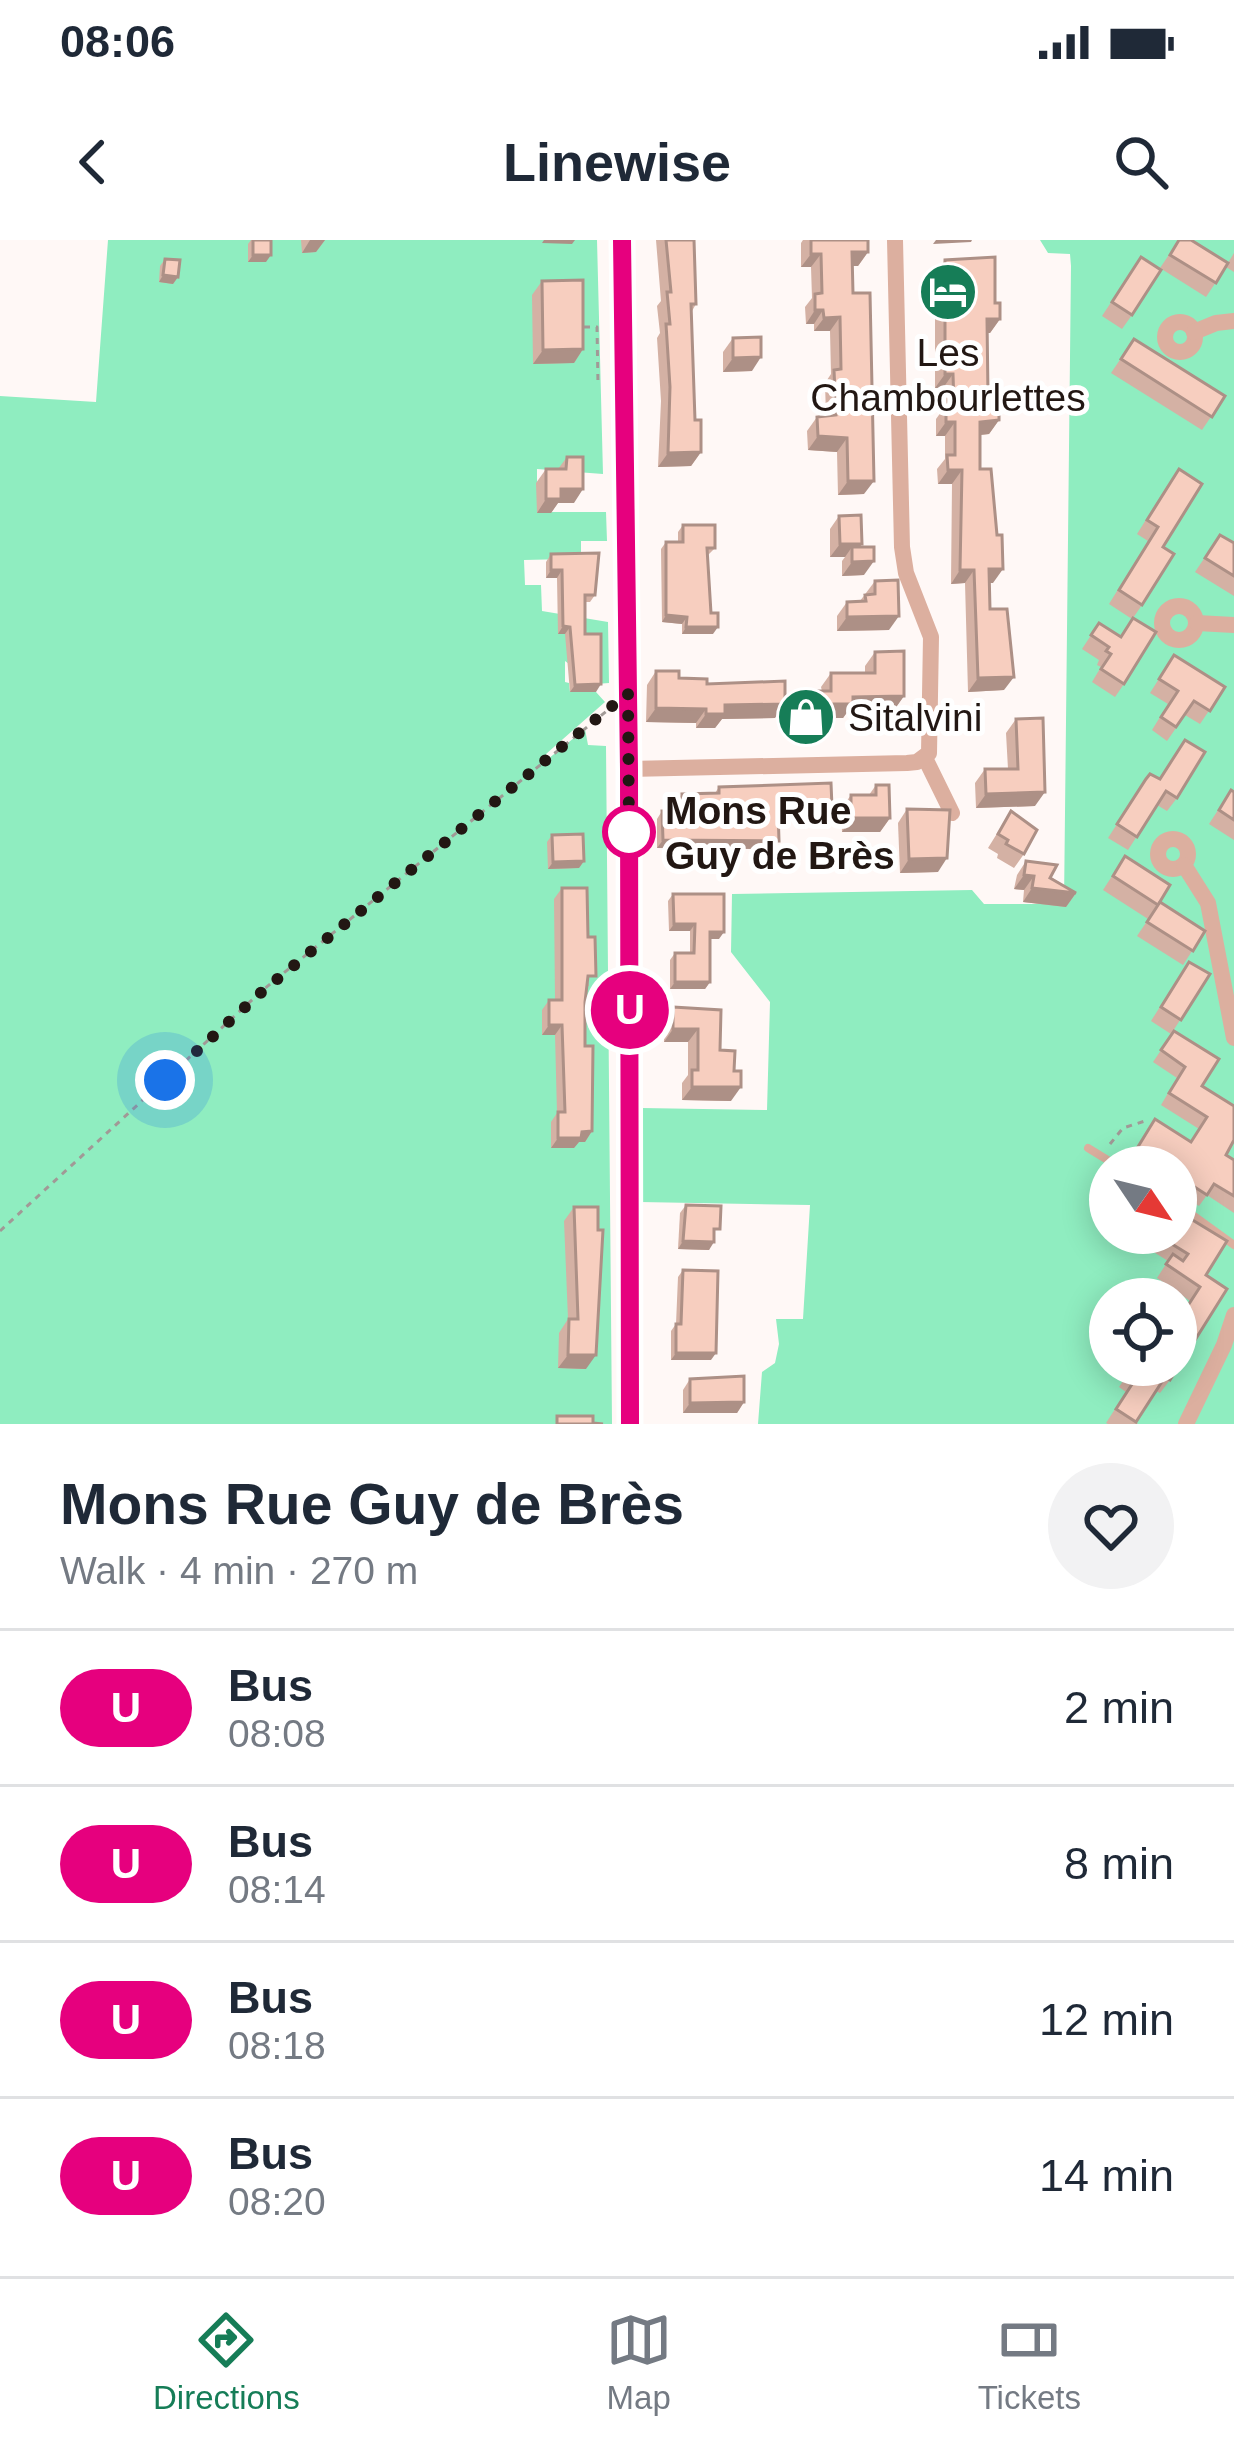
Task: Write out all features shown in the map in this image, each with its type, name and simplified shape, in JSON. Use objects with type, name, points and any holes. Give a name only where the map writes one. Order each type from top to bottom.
[{"type":"street","points":[[622,240],[630,1424]]},
{"type":"street","points":[[629,769],[907,763],[925,758],[931,746],[931,637],[903,560],[896,240]]},
{"type":"street","points":[[1194,332],[1234,321]]},
{"type":"street","points":[[1197,623],[1234,625]]},
{"type":"street","points":[[925,758],[952,813]]},
{"type":"street","points":[[1184,865],[1208,903],[1234,1038]]},
{"type":"street","points":[[1186,1424],[1229,1350],[1234,1315]]},
{"type":"lane","points":[[1197,1219],[1234,1245]]},
{"type":"path","points":[[580,326],[597,327],[598,384]]},
{"type":"path","points":[[0,1231],[265,989],[628,693]]},
{"type":"path","points":[[1110,1146],[1114,1134],[1145,1120]]},
{"type":"green space","points":[[108,240],[597,240],[603,474],[537,469],[537,512],[606,512],[607,541],[581,541],[581,553],[568,554],[567,559],[524,560],[525,585],[541,585],[542,611],[608,622],[609,683],[596,684],[565,661],[570,692],[596,692],[605,702],[546,754],[548,759],[585,729],[588,745],[606,746],[612,1424],[0,1424],[0,396],[96,402]]},
{"type":"green space","points":[[1040,240],[1234,240],[1234,1424],[758,1424],[762,1372],[775,1363],[779,1344],[776,1319],[803,1319],[810,1205],[640,1202],[642,1108],[767,1110],[770,1002],[731,952],[732,894],[972,890],[984,904],[1064,904],[1070,254],[1048,253]]},
{"type":"building","points":[[253,240],[271,240],[271,255],[253,255]]},
{"type":"building","points":[[666,240],[694,240],[696,304],[691,304],[695,420],[701,420],[701,452],[668,453],[666,324],[670,324],[667,292],[671,292]]},
{"type":"building","points":[[811,240],[868,240],[868,252],[852,252],[853,293],[870,293],[874,481],[848,481],[847,438],[818,436],[817,417],[836,415],[834,370],[841,369],[840,317],[824,318],[823,310],[815,310],[815,294],[822,293],[821,254],[811,254]]},
{"type":"building","points":[[1179,240],[1191,240],[1228,263],[1216,283],[1170,255]]},
{"type":"building","points":[[995,257],[995,303],[1000,303],[1000,319],[987,319],[988,395],[991,408],[999,407],[999,420],[980,422],[980,469],[991,469],[997,535],[1002,535],[1003,569],[989,569],[990,609],[1007,609],[1014,677],[978,678],[974,570],[960,570],[962,470],[948,470],[947,455],[955,455],[955,422],[946,422],[946,405],[954,405],[953,374],[945,374],[945,260]]},
{"type":"building","points":[[1141,257],[1161,270],[1132,315],[1112,302]]},
{"type":"building","points":[[165,259],[180,260],[178,277],[163,275]]},
{"type":"building","points":[[583,280],[583,349],[543,350],[542,281]]},
{"type":"building","points":[[761,337],[761,357],[733,358],[733,338]]},
{"type":"building","points":[[1134,339],[1225,396],[1212,417],[1121,359]]},
{"type":"building","points":[[567,457],[583,457],[583,489],[561,489],[561,499],[546,499],[546,469],[566,469]]},
{"type":"building","points":[[1179,469],[1202,484],[1163,547],[1174,554],[1142,605],[1119,590],[1158,527],[1147,520]]},
{"type":"building","points":[[861,515],[862,544],[840,544],[839,516]]},
{"type":"building","points":[[683,525],[715,525],[715,548],[707,548],[711,613],[718,613],[718,627],[686,627],[687,617],[666,615],[666,542],[683,542]]},
{"type":"building","points":[[1220,535],[1234,543],[1234,576],[1205,558]]},
{"type":"building","points":[[852,547],[874,547],[874,561],[852,562]]},
{"type":"building","points":[[599,553],[595,595],[585,595],[585,634],[601,634],[601,684],[575,685],[570,627],[563,626],[562,570],[551,570],[551,554]]},
{"type":"building","points":[[898,580],[899,616],[847,617],[847,602],[866,601],[865,595],[875,594],[875,581]]},
{"type":"building","points":[[1133,618],[1156,632],[1124,684],[1101,669],[1111,654],[1106,651],[1109,647],[1091,635],[1099,623],[1121,637]]},
{"type":"building","points":[[904,651],[904,696],[853,697],[853,704],[834,704],[834,717],[802,717],[802,691],[831,691],[831,673],[875,673],[875,652]]},
{"type":"building","points":[[1174,655],[1225,687],[1210,711],[1194,701],[1176,727],[1161,717],[1178,691],[1159,679]]},
{"type":"building","points":[[656,671],[679,671],[679,678],[707,679],[707,684],[785,681],[785,704],[725,705],[725,714],[656,708]]},
{"type":"building","points":[[1043,718],[1045,792],[986,794],[985,769],[1018,769],[1016,719]]},
{"type":"building","points":[[1185,740],[1205,752],[1177,798],[1166,791],[1137,837],[1117,824],[1150,774],[1160,779]]},
{"type":"building","points":[[831,783],[832,807],[778,809],[779,841],[663,840],[662,811],[683,811],[682,794],[719,793],[719,787]]},
{"type":"building","points":[[876,785],[889,785],[890,818],[851,818],[851,795],[876,795]]},
{"type":"building","points":[[1234,792],[1234,820],[1219,810]]},
{"type":"building","points":[[907,809],[950,810],[947,858],[909,859]]},
{"type":"building","points":[[1011,811],[1037,830],[1024,854],[998,834]]},
{"type":"building","points":[[583,834],[584,861],[553,862],[552,835]]},
{"type":"building","points":[[1125,856],[1170,885],[1158,905],[1113,876]]},
{"type":"building","points":[[1026,861],[1057,865],[1050,878],[1076,893],[1032,888],[1034,876],[1024,875]]},
{"type":"building","points":[[562,888],[587,888],[588,937],[595,937],[596,976],[588,976],[585,1002],[585,1046],[593,1046],[592,1131],[582,1132],[581,1138],[558,1138],[558,1112],[565,1112],[562,1025],[549,1025],[549,1000],[562,1000]]},
{"type":"building","points":[[673,894],[724,894],[724,932],[710,932],[710,982],[675,982],[675,953],[694,953],[695,924],[674,924]]},
{"type":"building","points":[[1160,902],[1205,931],[1193,951],[1147,922]]},
{"type":"building","points":[[1189,962],[1210,974],[1181,1020],[1161,1007]]},
{"type":"building","points":[[673,1007],[721,1010],[720,1050],[735,1051],[734,1071],[741,1071],[741,1087],[692,1087],[692,1070],[698,1070],[698,1029],[673,1029]]},
{"type":"building","points":[[1174,1031],[1219,1059],[1202,1086],[1234,1106],[1234,1140],[1226,1155],[1234,1160],[1234,1196],[1214,1184],[1207,1195],[1197,1189],[1197,1146],[1138,1146],[1155,1119],[1191,1142],[1207,1117],[1169,1093],[1185,1067],[1161,1050]]},
{"type":"building","points":[[686,1205],[721,1206],[714,1242],[683,1241]]},
{"type":"building","points":[[574,1207],[598,1207],[598,1230],[603,1230],[596,1355],[568,1355],[569,1319],[578,1319]]},
{"type":"building","points":[[1197,1223],[1227,1241],[1206,1275],[1227,1289],[1197,1337],[1197,1278],[1187,1278],[1166,1264],[1173,1254],[1183,1261],[1188,1254],[1197,1254]]},
{"type":"building","points":[[683,1270],[718,1271],[716,1353],[676,1353]]},
{"type":"building","points":[[744,1376],[744,1402],[690,1403],[690,1379]]},
{"type":"building","points":[[1131,1386],[1159,1386],[1136,1422],[1116,1409]]},
{"type":"building","points":[[557,1416],[593,1416],[593,1423],[603,1424],[557,1424]]},
{"type":"bus line","name":"U","points":[[622,240],[630,1424]]},
{"type":"place","name":"Les Chambourlettes","points":[[948,292]]},
{"type":"place","name":"Sitalvini","points":[[806,717]]},
{"type":"place","name":"Mons Rue Guy de Brès","points":[[629,832]]},
{"type":"route","points":[[165,1080],[265,989],[628,693],[629,832]]}]
